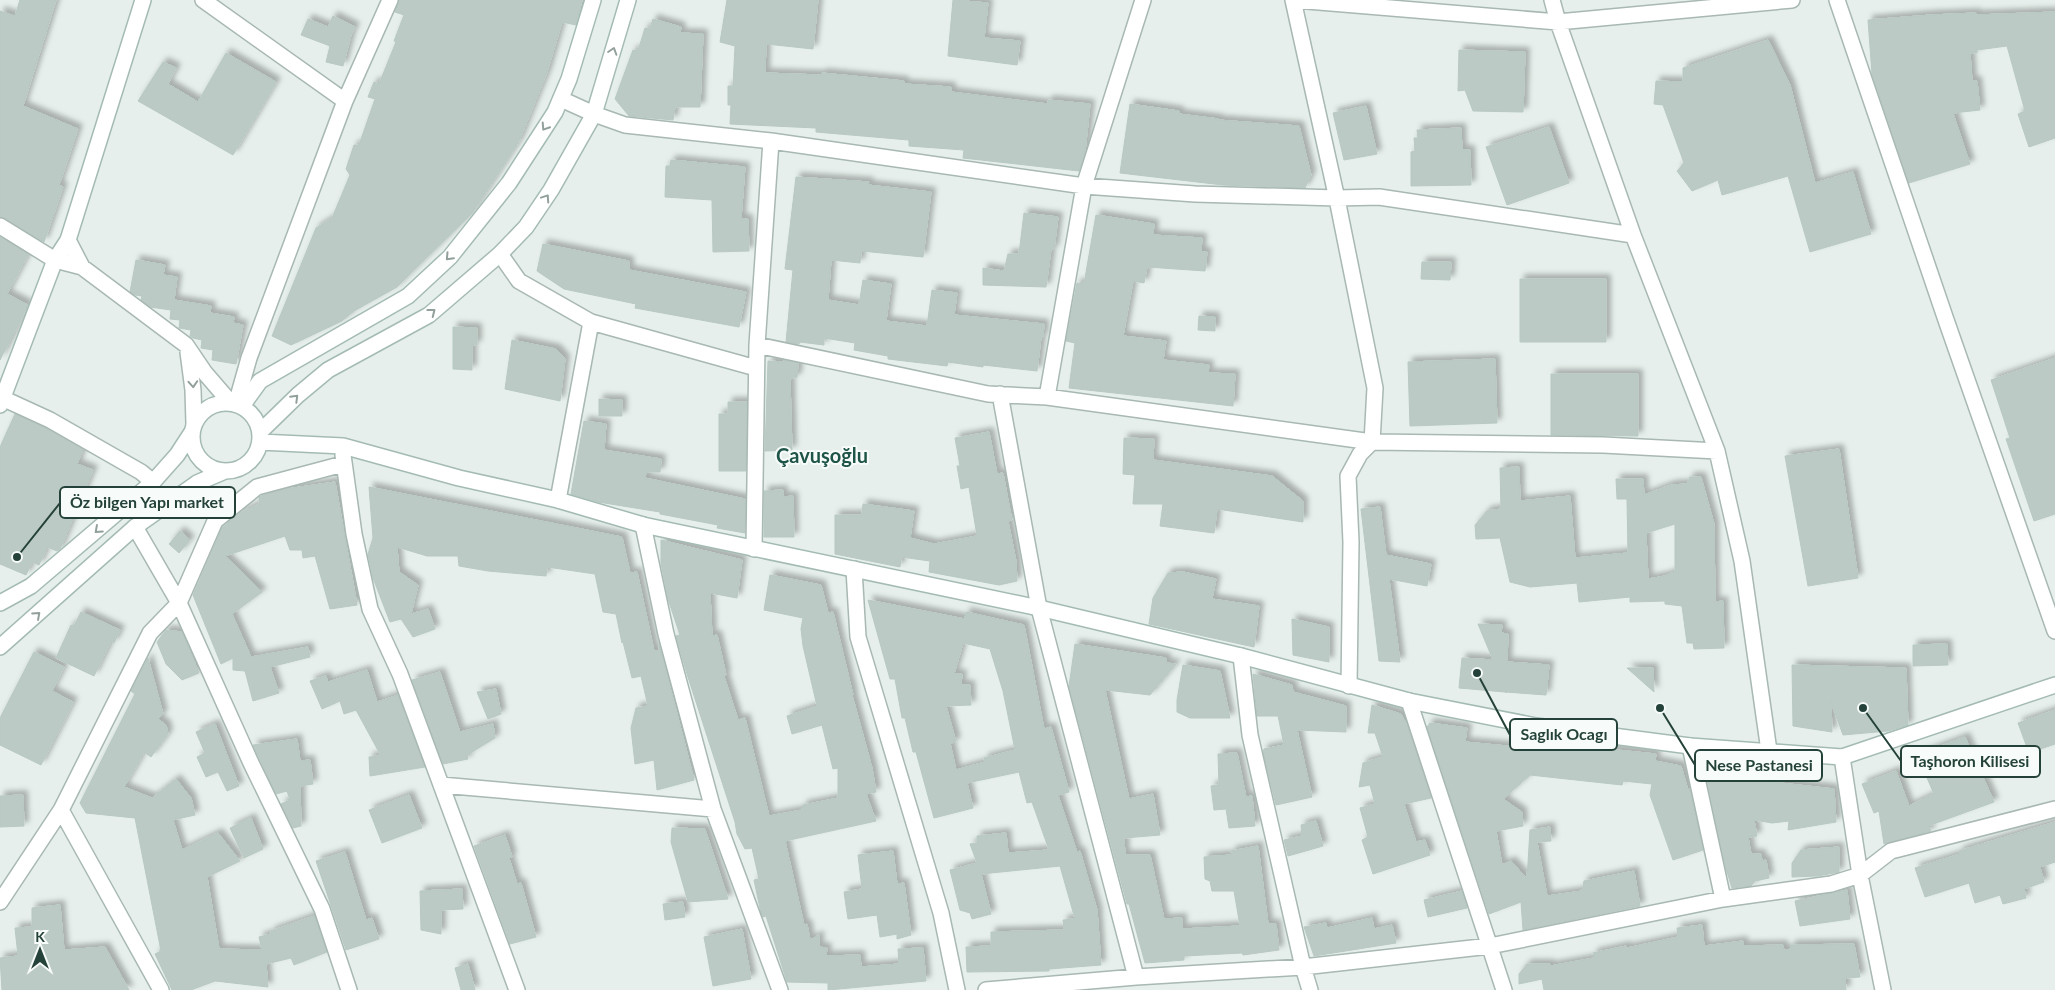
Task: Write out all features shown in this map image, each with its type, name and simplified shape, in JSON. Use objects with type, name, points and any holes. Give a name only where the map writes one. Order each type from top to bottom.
[{"type":"street","points":[[143,0],[68,240],[55,260],[45,291],[1,400],[50,420],[141,472],[153,482]]},
{"type":"street","points":[[203,0],[345,101]]},
{"type":"street","points":[[236,404],[250,358],[345,101],[390,0]]},
{"type":"street","points":[[0,603],[31,586],[153,482],[177,455],[207,408],[218,403],[236,404],[260,381],[314,352],[408,296],[450,257],[508,183],[561,99],[593,0]]},
{"type":"street","points":[[260,437],[298,395],[328,370],[429,315],[500,254],[526,227],[551,190],[594,114],[628,0]]},
{"type":"street","points":[[1047,397],[1084,186],[1143,0]]},
{"type":"street","points":[[1349,686],[1351,542],[1348,476],[1360,454],[1372,442],[1375,388],[1337,198],[1294,0],[1558,22],[1792,0]]},
{"type":"street","points":[[1552,0],[1633,235],[1717,451],[1742,561],[1769,751]]},
{"type":"street","points":[[1837,0],[2055,631]]},
{"type":"street","points":[[561,99],[625,125],[771,142],[1084,186],[1195,194],[1337,198],[1379,197],[1633,235]]},
{"type":"street","points":[[754,549],[756,368],[771,142]]},
{"type":"street","points":[[0,226],[55,260],[82,267],[186,345],[205,373],[236,404],[251,413],[256,421],[260,437],[256,453],[249,463],[236,470],[225,471],[210,468],[196,454],[191,439],[193,428],[191,363],[186,345]]},
{"type":"street","points":[[68,240],[82,267]]},
{"type":"street","points":[[500,254],[519,281],[591,322],[756,368]]},
{"type":"street","points":[[558,500],[591,322]]},
{"type":"street","points":[[757,345],[988,394],[1047,397],[1372,442],[1603,445],[1717,451]]},
{"type":"street","points":[[1000,394],[1040,608],[1136,977]]},
{"type":"street","points":[[260,437],[343,446],[459,478],[558,500],[643,525],[1040,608],[1241,656],[1408,701],[1536,726],[1690,746],[1842,757],[2055,685]]},
{"type":"street","points":[[343,446],[343,464],[354,534],[370,609],[400,674],[517,990]]},
{"type":"street","points":[[0,902],[61,810],[150,633],[179,603],[215,521],[257,487],[343,464]]},
{"type":"street","points":[[0,647],[135,527],[197,483],[225,471]]},
{"type":"street","points":[[643,525],[666,634],[714,809],[780,990]]},
{"type":"street","points":[[135,527],[179,603],[252,763],[322,909],[349,990]]},
{"type":"street","points":[[854,569],[858,637],[941,913],[957,990]]},
{"type":"street","points":[[0,634],[0,647]]},
{"type":"street","points":[[1241,656],[1250,736],[1303,967],[1310,990]]},
{"type":"street","points":[[1408,701],[1504,990]]},
{"type":"street","points":[[1690,746],[1723,899]]},
{"type":"street","points":[[1842,757],[1860,875],[1883,990]]},
{"type":"street","points":[[441,785],[714,809]]},
{"type":"street","points":[[986,990],[1136,977],[1303,967],[1490,946],[1723,899],[1832,884],[1860,875],[1891,851],[2055,809]]},
{"type":"street","points":[[61,810],[161,990]]},
{"type":"building","points":[[20,0],[56,0],[23,106],[78,129],[59,185],[63,187],[44,242],[0,217],[0,11],[15,16]]},
{"type":"building","points":[[399,0],[582,0],[576,25],[562,22],[547,72],[519,141],[473,212],[397,287],[354,311],[342,321],[291,345],[272,336],[316,228],[332,218],[350,175],[346,169],[354,145],[359,145],[375,99],[368,97],[374,82],[379,84],[396,42],[394,41],[404,15],[395,12]]},
{"type":"building","points":[[727,0],[818,0],[813,49],[766,44],[765,73],[821,75],[822,73],[904,81],[904,84],[951,87],[951,92],[1048,104],[1048,100],[1090,104],[1085,152],[1079,171],[963,158],[964,150],[909,146],[909,140],[816,132],[816,128],[730,124],[731,105],[728,105],[728,86],[733,86],[735,46],[720,42]]},
{"type":"building","points":[[953,0],[988,3],[984,38],[1020,41],[1017,65],[948,56]]},
{"type":"building","points":[[2055,12],[2055,138],[2029,147],[2018,114],[2025,111],[2007,46],[1977,50],[1977,53],[1970,53],[1972,81],[1977,81],[1980,110],[1953,113],[1970,164],[1909,183],[1872,74],[1868,20],[1976,13],[1976,15]]},
{"type":"building","points":[[333,16],[355,27],[343,66],[326,62],[330,46],[301,35],[308,19],[328,27]]},
{"type":"building","points":[[653,19],[681,27],[680,33],[703,34],[700,107],[675,107],[673,120],[629,116],[615,99],[633,50],[638,51],[645,28],[650,29]]},
{"type":"building","points":[[1768,40],[1790,85],[1815,183],[1853,172],[1871,234],[1810,252],[1788,176],[1722,195],[1718,180],[1692,191],[1677,171],[1684,163],[1663,105],[1654,104],[1656,81],[1683,82],[1683,68]]},
{"type":"building","points":[[1459,50],[1525,52],[1523,112],[1473,111],[1465,90],[1458,91]]},
{"type":"building","points":[[226,53],[276,82],[233,155],[138,101],[163,62],[176,68],[168,84],[198,102]]},
{"type":"building","points":[[1130,104],[1179,111],[1179,114],[1218,120],[1299,126],[1311,175],[1305,188],[1223,185],[1120,173]]},
{"type":"building","points":[[1366,106],[1377,154],[1344,160],[1333,113]]},
{"type":"building","points":[[1549,127],[1569,183],[1507,205],[1486,147]]},
{"type":"building","points":[[1461,128],[1462,150],[1470,150],[1471,185],[1411,186],[1411,152],[1415,151],[1414,138],[1418,138],[1417,130]]},
{"type":"building","points":[[671,160],[745,167],[741,219],[748,219],[749,251],[713,252],[712,200],[665,197],[666,166],[670,166]]},
{"type":"building","points":[[796,177],[869,182],[868,185],[931,192],[923,257],[861,251],[860,263],[831,260],[828,300],[859,305],[863,280],[891,284],[886,321],[927,326],[932,290],[957,293],[954,315],[1044,324],[1037,371],[948,362],[947,366],[888,359],[888,356],[854,350],[855,343],[824,338],[824,345],[786,342],[793,270],[785,269]]},
{"type":"building","points":[[1024,213],[1058,217],[1046,287],[983,285],[983,268],[1004,271],[1008,254],[1019,254]]},
{"type":"building","points":[[1096,215],[1154,224],[1153,235],[1202,238],[1201,252],[1207,252],[1205,271],[1147,267],[1144,283],[1133,281],[1123,336],[1166,341],[1163,360],[1209,365],[1208,373],[1235,374],[1233,406],[1069,388],[1075,343],[1066,341],[1077,283],[1084,284]]},
{"type":"building","points":[[0,237],[28,254],[7,294],[28,305],[0,360]]},
{"type":"building","points":[[543,244],[629,261],[629,270],[746,292],[739,327],[635,308],[636,304],[564,289],[537,271]]},
{"type":"building","points":[[136,260],[165,265],[163,275],[177,277],[174,300],[211,306],[210,313],[234,317],[233,323],[243,325],[236,364],[212,360],[213,350],[201,348],[202,340],[190,336],[191,330],[179,328],[180,320],[170,319],[171,310],[150,307],[141,300],[142,296],[130,292]]},
{"type":"building","points":[[1422,262],[1451,262],[1450,280],[1421,279]]},
{"type":"building","points":[[1520,279],[1606,279],[1606,342],[1520,342]]},
{"type":"building","points":[[1199,316],[1215,317],[1215,331],[1198,330]]},
{"type":"building","points":[[453,327],[477,328],[477,345],[472,345],[472,370],[453,369]]},
{"type":"building","points":[[512,340],[556,349],[565,359],[560,401],[505,389]]},
{"type":"building","points":[[2055,358],[2055,514],[2034,521],[2006,439],[2010,438],[1991,380]]},
{"type":"building","points":[[1495,359],[1497,423],[1410,426],[1408,362]]},
{"type":"building","points":[[784,360],[798,363],[797,377],[790,379],[792,450],[765,451],[768,361],[784,362]]},
{"type":"building","points":[[1551,374],[1638,374],[1638,436],[1551,435]]},
{"type":"building","points":[[599,399],[622,400],[622,416],[599,416]]},
{"type":"building","points":[[728,402],[747,402],[746,471],[719,471],[719,414],[728,414]]},
{"type":"building","points":[[15,414],[46,428],[83,449],[77,464],[93,470],[60,549],[57,551],[47,547],[39,565],[32,562],[26,575],[0,564],[0,447]]},
{"type":"building","points":[[584,421],[606,424],[604,450],[661,459],[660,472],[646,472],[645,478],[745,499],[745,533],[717,528],[718,525],[660,514],[660,512],[598,502],[571,494]]},
{"type":"building","points":[[989,432],[997,474],[1003,473],[1012,520],[1008,521],[1016,561],[1017,581],[999,585],[929,572],[930,561],[901,557],[900,567],[835,554],[835,515],[862,515],[863,504],[914,511],[910,538],[934,544],[977,536],[969,487],[961,489],[957,466],[960,466],[955,438]]},
{"type":"building","points":[[1124,438],[1154,439],[1153,460],[1272,476],[1303,501],[1303,522],[1217,509],[1214,533],[1160,526],[1163,504],[1133,504],[1135,475],[1123,474]]},
{"type":"building","points":[[1839,449],[1858,578],[1808,586],[1785,456]]},
{"type":"building","points":[[1519,467],[1520,501],[1570,496],[1575,558],[1628,553],[1627,499],[1617,499],[1616,479],[1643,479],[1644,495],[1671,485],[1687,484],[1690,477],[1701,477],[1714,524],[1715,602],[1723,601],[1724,648],[1694,649],[1693,643],[1687,643],[1682,606],[1665,604],[1665,601],[1630,602],[1630,597],[1579,602],[1577,583],[1530,587],[1510,582],[1500,538],[1476,539],[1475,525],[1487,511],[1501,509],[1500,468]],"holes":[[[1675,524],[1675,572],[1648,579],[1646,533]]]},
{"type":"building","points":[[335,482],[357,605],[330,609],[315,556],[303,558],[302,550],[290,550],[285,536],[225,556],[262,592],[232,614],[251,657],[308,647],[310,657],[270,667],[279,693],[253,701],[245,671],[233,670],[233,658],[221,664],[193,595],[222,528],[240,513],[259,504],[259,497],[286,489]]},
{"type":"building","points":[[369,487],[622,537],[630,573],[637,572],[654,651],[659,651],[659,644],[694,780],[657,790],[654,760],[635,764],[631,728],[636,708],[648,706],[641,676],[632,678],[616,614],[603,612],[595,574],[547,567],[546,576],[488,571],[459,566],[458,556],[427,556],[397,547],[399,572],[418,585],[411,614],[428,609],[435,629],[413,637],[401,619],[390,622],[373,578],[368,554],[373,538]]},
{"type":"building","points":[[783,490],[783,497],[793,496],[794,537],[764,537],[764,491]]},
{"type":"building","points":[[1380,507],[1386,555],[1431,564],[1427,586],[1389,579],[1400,662],[1379,661],[1361,509]]},
{"type":"building","points":[[180,531],[190,540],[179,553],[169,544]]},
{"type":"building","points":[[661,540],[742,560],[737,598],[710,593],[712,636],[717,635],[726,675],[724,676],[738,720],[745,718],[769,816],[802,810],[803,805],[838,798],[838,768],[833,769],[822,725],[792,734],[787,716],[817,706],[803,646],[801,629],[803,618],[764,610],[770,575],[821,585],[828,613],[833,612],[852,695],[872,768],[876,792],[866,794],[876,821],[785,841],[804,925],[807,924],[810,940],[819,935],[819,947],[827,948],[826,956],[860,955],[861,967],[899,964],[898,949],[923,948],[926,981],[828,990],[828,983],[787,982],[766,916],[763,917],[761,913],[754,880],[759,879],[752,848],[745,849],[737,834],[735,822],[676,636],[680,635],[668,599],[661,563]]},
{"type":"building","points":[[1183,572],[1216,579],[1212,599],[1259,606],[1254,647],[1149,624],[1153,598],[1168,573]]},
{"type":"building","points":[[868,600],[965,619],[966,612],[1024,625],[1044,729],[1051,727],[1069,792],[1058,795],[1077,852],[1080,851],[1097,910],[1101,965],[1049,969],[1049,971],[967,972],[966,947],[991,946],[991,932],[1064,930],[1063,920],[1075,919],[1060,866],[981,874],[991,914],[972,919],[970,913],[960,910],[950,870],[977,863],[970,844],[977,843],[977,836],[1006,833],[1008,853],[1049,850],[1032,802],[1027,803],[1019,772],[967,783],[973,808],[934,818],[916,752],[913,752],[905,718],[902,718],[895,679],[890,679]],"holes":[[[963,643],[990,649],[1003,691],[1015,750],[984,758],[985,762],[956,770],[950,743],[956,742],[946,706],[971,705],[970,685],[961,685],[962,674],[954,674]]]},
{"type":"building","points":[[81,612],[120,630],[114,643],[111,641],[94,676],[56,658],[71,625],[74,626]]},
{"type":"building","points":[[1292,619],[1329,627],[1329,662],[1293,655]]},
{"type":"building","points":[[1478,624],[1502,625],[1501,633],[1508,634],[1507,662],[1549,665],[1546,695],[1459,688],[1462,658],[1493,660]]},
{"type":"building","points":[[166,630],[182,632],[199,673],[182,680],[166,664],[157,642]]},
{"type":"building","points":[[1075,644],[1166,658],[1166,663],[1176,664],[1150,695],[1105,690],[1129,799],[1153,794],[1160,835],[1124,838],[1125,855],[1150,855],[1164,919],[1182,918],[1182,929],[1240,926],[1234,891],[1212,891],[1210,881],[1205,879],[1204,857],[1232,855],[1231,851],[1258,846],[1268,924],[1276,924],[1279,950],[1243,955],[1242,953],[1184,956],[1184,960],[1145,963],[1129,904],[1127,904],[1069,686]]},
{"type":"building","points":[[1947,644],[1948,665],[1913,666],[1913,645]]},
{"type":"building","points":[[34,652],[64,667],[52,691],[73,702],[41,765],[0,745],[0,718]]},
{"type":"building","points":[[148,658],[163,714],[158,719],[166,725],[168,734],[151,757],[144,752],[124,787],[152,798],[176,779],[191,798],[195,815],[173,820],[182,850],[218,833],[240,861],[207,877],[219,949],[262,950],[259,937],[314,916],[327,952],[294,965],[291,958],[266,964],[268,987],[215,981],[191,990],[172,990],[155,954],[161,951],[135,818],[86,813],[80,803],[135,694],[131,691]]},
{"type":"building","points":[[1183,665],[1220,671],[1230,718],[1190,718],[1177,712],[1177,700]]},
{"type":"building","points":[[1792,665],[1906,668],[1908,725],[1888,731],[1843,735],[1831,702],[1832,732],[1793,726]]},
{"type":"building","points":[[1627,668],[1653,668],[1654,692]]},
{"type":"building","points":[[367,670],[377,702],[398,695],[425,767],[370,776],[369,757],[381,756],[356,710],[344,714],[340,701],[322,709],[310,681],[326,676],[328,682]]},
{"type":"building","points":[[440,672],[460,732],[493,724],[495,738],[467,755],[468,759],[443,764],[412,680]]},
{"type":"building","points":[[1253,674],[1292,685],[1293,692],[1346,706],[1346,732],[1297,730],[1312,797],[1276,805],[1263,752],[1264,749],[1284,745],[1278,716],[1257,716]]},
{"type":"building","points":[[496,689],[501,714],[488,719],[477,692]]},
{"type":"building","points":[[1372,705],[1401,714],[1407,725],[1431,798],[1404,804],[1416,842],[1425,840],[1430,855],[1373,874],[1362,840],[1368,837],[1360,808],[1375,804],[1370,785],[1359,787],[1363,763],[1383,757],[1375,733],[1368,733]]},
{"type":"building","points":[[2055,710],[2055,744],[2029,753],[2018,723]]},
{"type":"building","points":[[1430,723],[1467,728],[1465,742],[1528,748],[1529,741],[1656,754],[1655,761],[1681,766],[1688,790],[1690,789],[1703,850],[1673,860],[1650,795],[1652,784],[1623,781],[1622,785],[1530,775],[1503,799],[1522,812],[1523,826],[1496,831],[1502,865],[1511,861],[1527,879],[1530,830],[1550,827],[1551,841],[1537,842],[1547,896],[1582,891],[1584,881],[1634,871],[1640,906],[1523,930],[1521,902],[1489,914],[1427,727]]},
{"type":"building","points":[[215,724],[239,786],[227,791],[218,772],[206,777],[197,757],[205,753],[196,732]]},
{"type":"building","points":[[1965,737],[1994,802],[1928,826],[1931,831],[1884,844],[1879,811],[1874,813],[1862,784],[1896,771],[1909,806],[1934,794],[1917,755]]},
{"type":"building","points":[[297,739],[300,761],[310,760],[313,784],[300,786],[301,826],[293,828],[281,804],[290,800],[287,791],[276,794],[253,745]]},
{"type":"building","points":[[1237,753],[1246,797],[1252,796],[1255,826],[1229,828],[1226,809],[1214,810],[1211,786],[1219,785],[1218,754]]},
{"type":"building","points":[[1718,776],[1834,789],[1836,822],[1788,830],[1789,821],[1772,823],[1754,820],[1757,836],[1748,837],[1751,854],[1761,854],[1762,861],[1766,860],[1769,878],[1755,881],[1751,886],[1732,888],[1726,869],[1707,781]]},
{"type":"building","points":[[23,795],[24,826],[0,827],[0,796]]},
{"type":"building","points":[[409,795],[422,828],[382,843],[369,810]]},
{"type":"building","points":[[251,818],[263,849],[244,858],[230,828]]},
{"type":"building","points":[[1316,821],[1323,846],[1288,856],[1284,840],[1302,836],[1301,825]]},
{"type":"building","points":[[2055,822],[2055,862],[2040,867],[2044,882],[2024,889],[2026,898],[2003,904],[2000,895],[1975,903],[1969,883],[1925,897],[1915,868],[1960,854],[1959,851]]},
{"type":"building","points":[[672,828],[705,829],[728,899],[688,902],[671,842]]},
{"type":"building","points":[[505,835],[512,857],[509,858],[517,884],[521,883],[536,937],[510,944],[474,846]]},
{"type":"building","points":[[1839,847],[1839,872],[1818,876],[1792,877],[1792,863],[1801,850]]},
{"type":"building","points":[[893,851],[897,884],[904,883],[911,935],[897,939],[897,934],[880,937],[877,915],[848,919],[844,892],[862,889],[858,855]]},
{"type":"building","points":[[345,852],[366,920],[372,918],[379,939],[346,950],[316,861]]},
{"type":"building","points":[[462,889],[463,909],[441,910],[441,934],[421,930],[420,891]]},
{"type":"building","points":[[1847,890],[1850,919],[1800,926],[1795,901]]},
{"type":"building","points":[[1462,891],[1467,908],[1428,917],[1424,900]]},
{"type":"building","points":[[683,902],[685,917],[665,920],[663,904]]},
{"type":"building","points":[[60,905],[64,950],[105,947],[129,990],[2,990],[0,958],[18,956],[15,928],[32,927],[32,908]]},
{"type":"building","points":[[1372,918],[1374,929],[1392,925],[1396,943],[1314,956],[1304,927],[1326,923],[1327,928]]},
{"type":"building","points":[[1702,925],[1704,946],[1743,941],[1743,946],[1783,945],[1784,950],[1790,950],[1791,945],[1854,944],[1860,977],[1845,978],[1846,990],[1544,990],[1542,979],[1519,984],[1519,974],[1527,964],[1550,964],[1550,966],[1594,958],[1593,953],[1678,937],[1677,928]]},
{"type":"building","points":[[742,929],[751,979],[713,986],[704,937]]},
{"type":"building","points":[[468,964],[475,990],[461,990],[455,968]]},
{"type":"place","name":"Öz bilgen Yapı market","points":[[17,557]]},
{"type":"place","name":"Saglık Ocagı","points":[[1477,673]]},
{"type":"place","name":"Nese Pastanesi","points":[[1660,708]]},
{"type":"place","name":"Taşhoron Kilisesi","points":[[1863,708]]},
{"type":"district","name":"Çavuşoğlu","points":[[822,456]]}]
